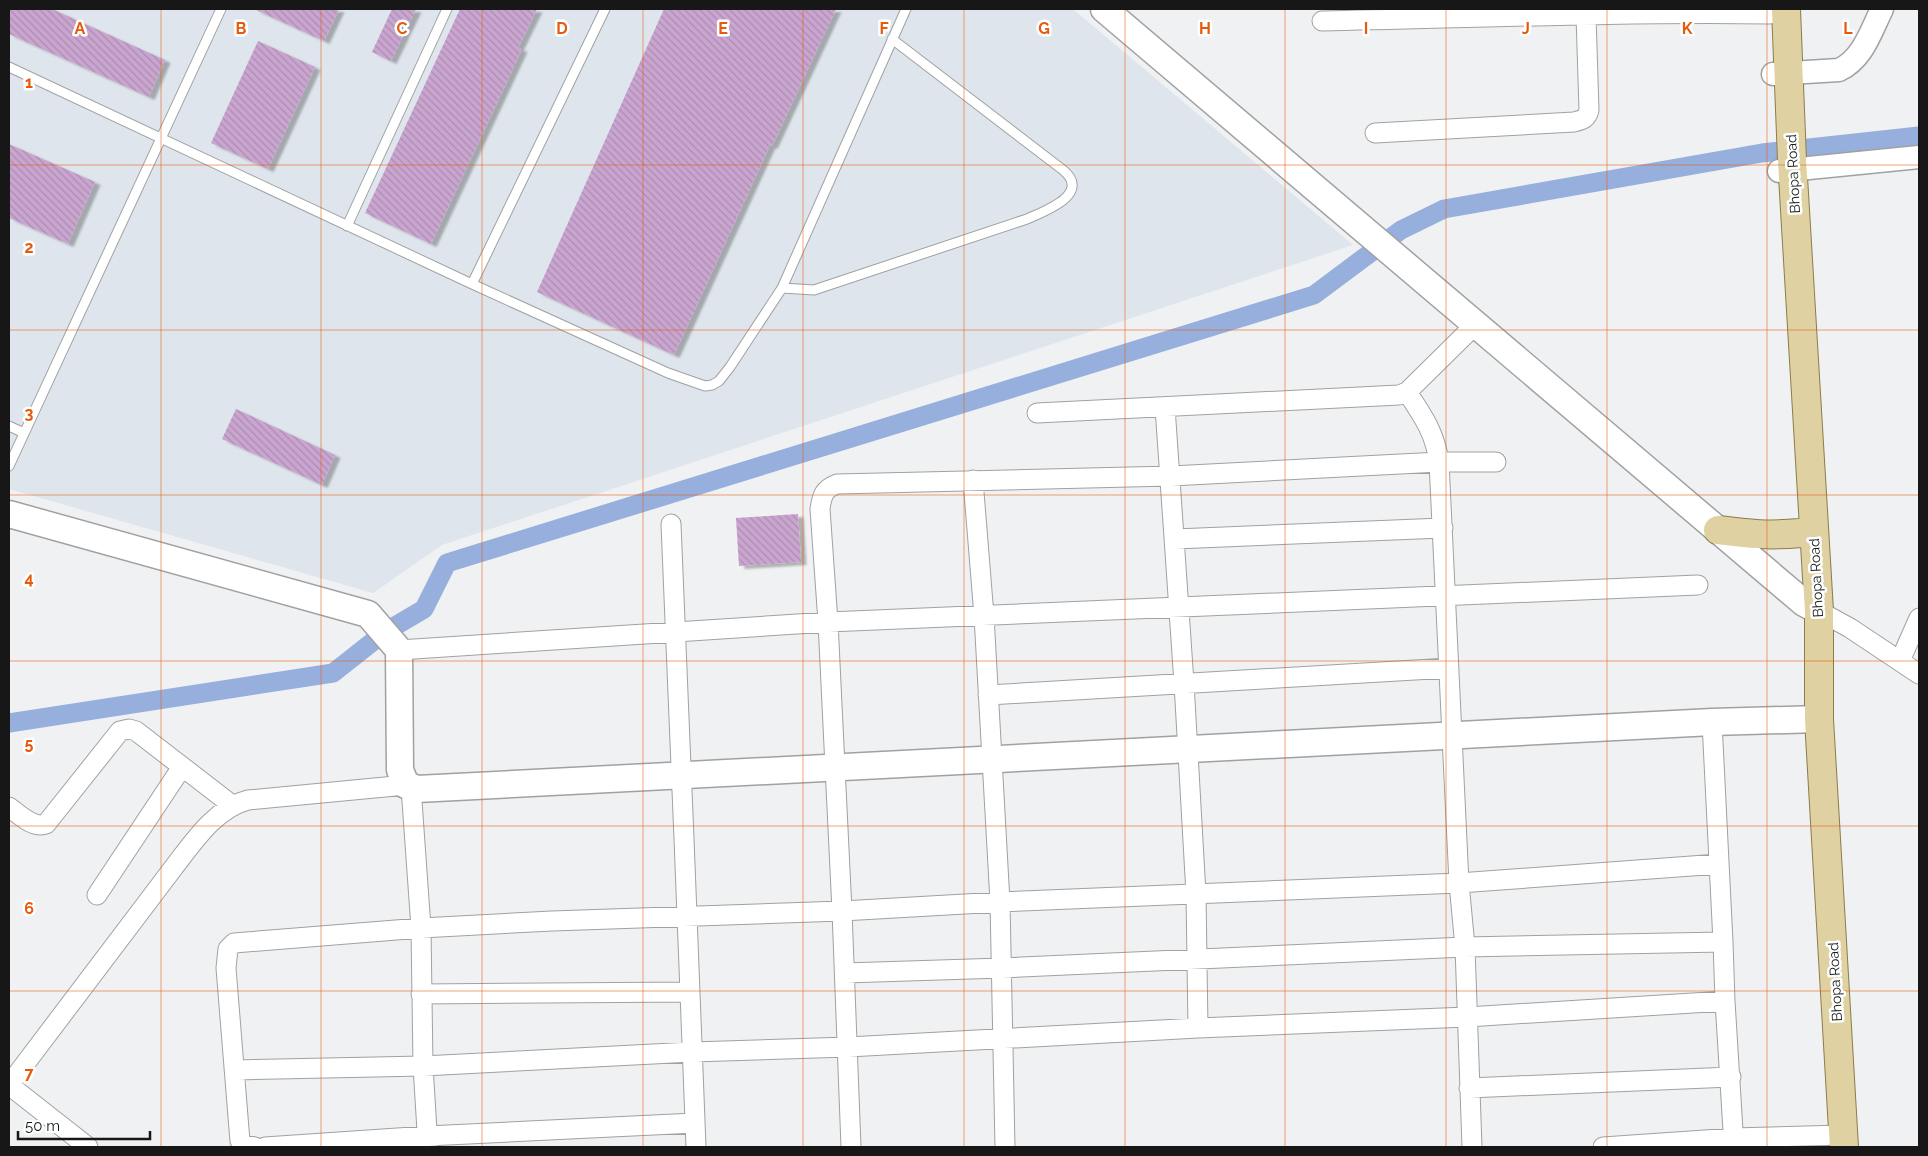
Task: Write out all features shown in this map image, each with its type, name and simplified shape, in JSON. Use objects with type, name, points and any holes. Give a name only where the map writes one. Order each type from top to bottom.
[{"type":"main road","points":[[1104,9],[1718,530],[1812,607]]},
{"type":"main road","name":"Bhopa Road","points":[[1776,10],[1784,132],[1800,533],[1812,607]]},
{"type":"main road","name":"Bhopa Road","points":[[1785,165],[1812,607],[1812,719],[1835,1141]]},
{"type":"main road","points":[[9,514],[368,614],[399,650],[400,770],[408,786],[416,789],[1712,722],[1812,719]]},
{"type":"main road","points":[[1718,530],[1773,536],[1800,533]]},
{"type":"street","points":[[1781,73],[1839,70],[1848,66],[1857,57],[1882,9]]},
{"type":"street","points":[[1322,21],[1586,16],[1638,11],[1776,10]]},
{"type":"street","points":[[1374,133],[1574,122],[1585,118],[1588,116],[1589,110],[1586,16]]},
{"type":"street","points":[[1785,165],[1919,157]]},
{"type":"street","points":[[1037,413],[1389,396],[1407,392],[1476,324]]},
{"type":"street","points":[[1407,392],[1431,431],[1437,446],[1439,462],[1459,883],[1465,947],[1472,1147]]},
{"type":"street","points":[[1165,407],[1171,476],[1196,894],[1198,1028]]},
{"type":"street","points":[[851,1147],[846,973],[828,622],[820,509],[822,495],[826,490],[837,484],[1171,476],[1439,462],[1496,462]]},
{"type":"street","points":[[974,480],[984,616],[1000,902],[1005,1147]]},
{"type":"street","points":[[671,524],[683,775],[686,916],[696,1147]]},
{"type":"street","points":[[1175,539],[1442,528]]},
{"type":"street","points":[[399,650],[828,622],[1698,586]]},
{"type":"street","points":[[1812,607],[1850,628],[1919,674]]},
{"type":"street","points":[[1900,661],[1919,618]]},
{"type":"street","points":[[988,695],[1449,668]]},
{"type":"street","points":[[1712,722],[1725,1000],[1734,1142]]},
{"type":"street","points":[[9,807],[33,824],[46,824],[123,729],[136,731],[232,805]]},
{"type":"street","points":[[97,895],[182,767]]},
{"type":"street","points":[[88,1147],[9,1085],[200,835],[232,805],[248,800],[408,786],[421,928],[423,1066],[428,1142]]},
{"type":"street","points":[[255,1147],[245,1145],[240,1141],[236,1070],[226,968],[228,949],[234,943],[421,928],[1459,883],[1719,864]]},
{"type":"street","points":[[846,973],[1197,960],[1465,947],[1723,942]]},
{"type":"street","points":[[421,994],[689,992]]},
{"type":"street","points":[[236,1070],[423,1066],[692,1052],[848,1047],[1198,1028],[1467,1017],[1725,1000]]},
{"type":"street","points":[[1469,1088],[1730,1077]]},
{"type":"street","points":[[265,1147],[428,1142],[695,1123]]},
{"type":"street","points":[[1603,1147],[1734,1142],[1835,1141]]},
{"type":"lane","points":[[9,466],[221,9]]},
{"type":"lane","points":[[347,226],[447,9]]},
{"type":"lane","points":[[472,284],[605,9]]},
{"type":"lane","points":[[9,67],[472,284],[668,373],[705,386],[712,385],[718,381],[730,367],[782,288],[906,9]]},
{"type":"lane","points":[[782,288],[814,290],[1027,219],[1058,204],[1072,189],[1074,183],[1072,178],[1064,170],[892,39]]},
{"type":"lane","points":[[9,426],[24,433]]},
{"type":"shaded area","points":[[9,9],[1073,9],[1353,245],[442,545],[373,593],[9,489]]},
{"type":"building","points":[[9,9],[52,9],[165,60],[149,97],[9,34]]},
{"type":"building","points":[[254,9],[339,9],[324,41]]},
{"type":"building","points":[[392,9],[416,9],[391,61],[372,52]]},
{"type":"building","points":[[460,9],[537,9],[518,48],[522,49],[431,244],[365,213]]},
{"type":"building","points":[[664,9],[836,9],[772,146],[770,145],[674,355],[537,292]]},
{"type":"building","points":[[258,41],[315,67],[268,169],[211,143]]},
{"type":"building","points":[[9,144],[95,182],[68,244],[9,218]]},
{"type":"building","points":[[236,409],[335,455],[322,485],[222,439]]},
{"type":"building","points":[[798,514],[801,562],[739,566],[736,518]]},
{"type":"waterway","points":[[9,723],[333,673],[385,632],[424,609],[447,563],[1314,295],[1401,230],[1444,209],[1762,153],[1919,136]]}]
